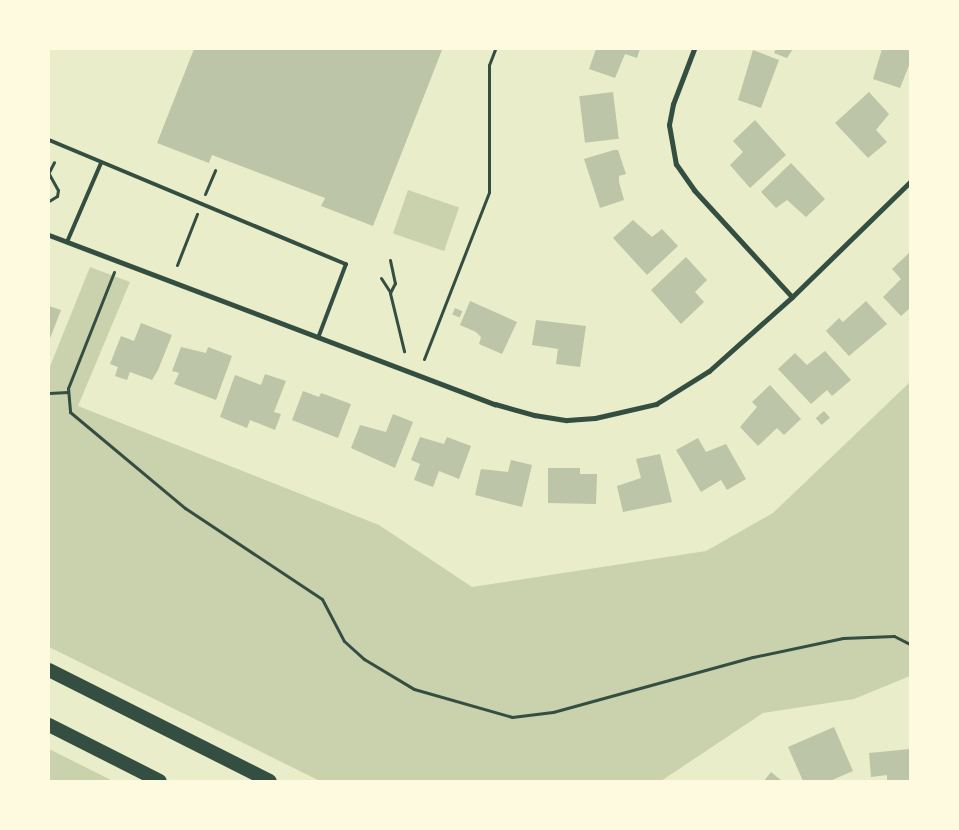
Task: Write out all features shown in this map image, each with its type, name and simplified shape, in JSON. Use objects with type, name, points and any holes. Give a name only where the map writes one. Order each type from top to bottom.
[{"type":"highway","points":[[49,670],[270,781]]},
{"type":"highway","points":[[49,725],[160,781]]},
{"type":"street","points":[[694,49],[670,118],[671,144],[676,164],[694,190],[792,297]]},
{"type":"street","points":[[49,235],[119,259],[318,338],[503,407],[566,420],[595,418],[656,404],[683,390],[709,371],[792,297],[910,182]]},
{"type":"lane","points":[[49,140],[346,264],[318,338]]},
{"type":"lane","points":[[67,242],[101,163]]},
{"type":"path","points":[[424,359],[489,192],[489,66],[495,49]]},
{"type":"path","points":[[49,201],[57,196],[58,190],[49,173],[54,162]]},
{"type":"path","points":[[177,265],[216,170]]},
{"type":"path","points":[[119,259],[68,392],[70,412],[185,508],[322,600],[344,641],[364,659],[414,688],[469,707],[512,716],[553,712],[753,657],[843,638],[894,636],[910,644]]},
{"type":"path","points":[[390,260],[395,283],[390,293]]},
{"type":"path","points":[[381,278],[390,293],[404,351]]},
{"type":"path","points":[[49,393],[68,392]]},
{"type":"green space","points":[[408,190],[459,208],[444,251],[393,233]]},
{"type":"green space","points":[[90,267],[130,282],[78,406],[379,525],[472,587],[706,551],[773,513],[910,382],[910,676],[854,699],[763,713],[661,781],[320,781],[49,647],[49,369]]},
{"type":"green space","points":[[49,749],[113,781],[49,781]]},
{"type":"building","points":[[194,49],[442,50],[373,226],[321,206],[325,198],[212,155],[209,163],[157,143]]},
{"type":"building","points":[[596,49],[640,49],[637,58],[625,54],[615,78],[589,69]]},
{"type":"building","points":[[776,49],[793,49],[787,58],[774,53]]},
{"type":"building","points":[[882,49],[910,49],[910,63],[900,88],[873,79]]},
{"type":"building","points":[[753,50],[779,60],[761,108],[738,100]]},
{"type":"building","points":[[613,92],[619,139],[585,143],[579,96]]},
{"type":"building","points":[[869,92],[889,114],[876,130],[887,142],[868,158],[835,123]]},
{"type":"building","points":[[755,120],[786,155],[750,188],[730,165],[743,152],[733,141]]},
{"type":"building","points":[[618,150],[626,174],[619,176],[624,200],[600,208],[584,159]]},
{"type":"building","points":[[791,163],[825,199],[806,217],[787,200],[776,208],[761,192]]},
{"type":"building","points":[[633,220],[652,237],[662,229],[678,246],[647,275],[613,238]]},
{"type":"building","points":[[909,253],[910,308],[901,316],[883,297],[901,279],[892,269]]},
{"type":"building","points":[[686,257],[707,280],[695,292],[704,302],[681,324],[651,290]]},
{"type":"building","points":[[470,301],[517,322],[502,354],[479,344],[481,337],[476,332],[460,325]]},
{"type":"building","points":[[866,301],[887,324],[849,356],[826,331],[839,318],[843,322]]},
{"type":"building","points":[[49,306],[61,310],[49,341]]},
{"type":"building","points":[[455,308],[462,311],[460,318],[452,314]]},
{"type":"building","points":[[536,320],[586,326],[580,367],[556,364],[558,349],[532,345]]},
{"type":"building","points":[[141,323],[172,335],[158,370],[152,380],[130,372],[127,380],[115,376],[118,367],[110,364],[121,336],[134,341]]},
{"type":"building","points":[[181,347],[206,353],[208,347],[232,356],[216,400],[174,384],[179,373],[172,371]]},
{"type":"building","points":[[825,351],[851,380],[832,396],[827,390],[811,404],[778,369],[795,353],[807,365]]},
{"type":"building","points":[[265,374],[286,381],[274,412],[281,414],[275,430],[250,420],[247,428],[220,417],[235,375],[261,385]]},
{"type":"building","points":[[770,385],[801,419],[784,435],[777,428],[758,446],[740,427],[757,407],[752,402]]},
{"type":"building","points":[[303,391],[319,397],[321,393],[351,404],[338,438],[292,420]]},
{"type":"building","points":[[824,411],[830,418],[822,425],[816,418]]},
{"type":"building","points":[[393,414],[413,422],[395,468],[351,448],[360,425],[386,432]]},
{"type":"building","points":[[420,437],[444,444],[447,437],[471,446],[459,479],[439,471],[433,487],[414,480],[420,464],[411,460]]},
{"type":"building","points":[[698,438],[706,452],[726,444],[746,479],[727,490],[721,480],[701,492],[676,450]]},
{"type":"building","points":[[660,454],[672,502],[623,512],[617,486],[641,478],[636,459]]},
{"type":"building","points":[[511,460],[532,465],[522,507],[475,495],[481,469],[508,472]]},
{"type":"building","points":[[548,468],[580,468],[580,474],[597,474],[596,504],[548,503]]},
{"type":"building","points":[[834,727],[853,771],[830,781],[803,781],[788,747]]},
{"type":"building","points":[[910,749],[910,781],[887,781],[887,775],[871,777],[869,753]]},
{"type":"building","points":[[771,772],[782,781],[764,781]]}]
